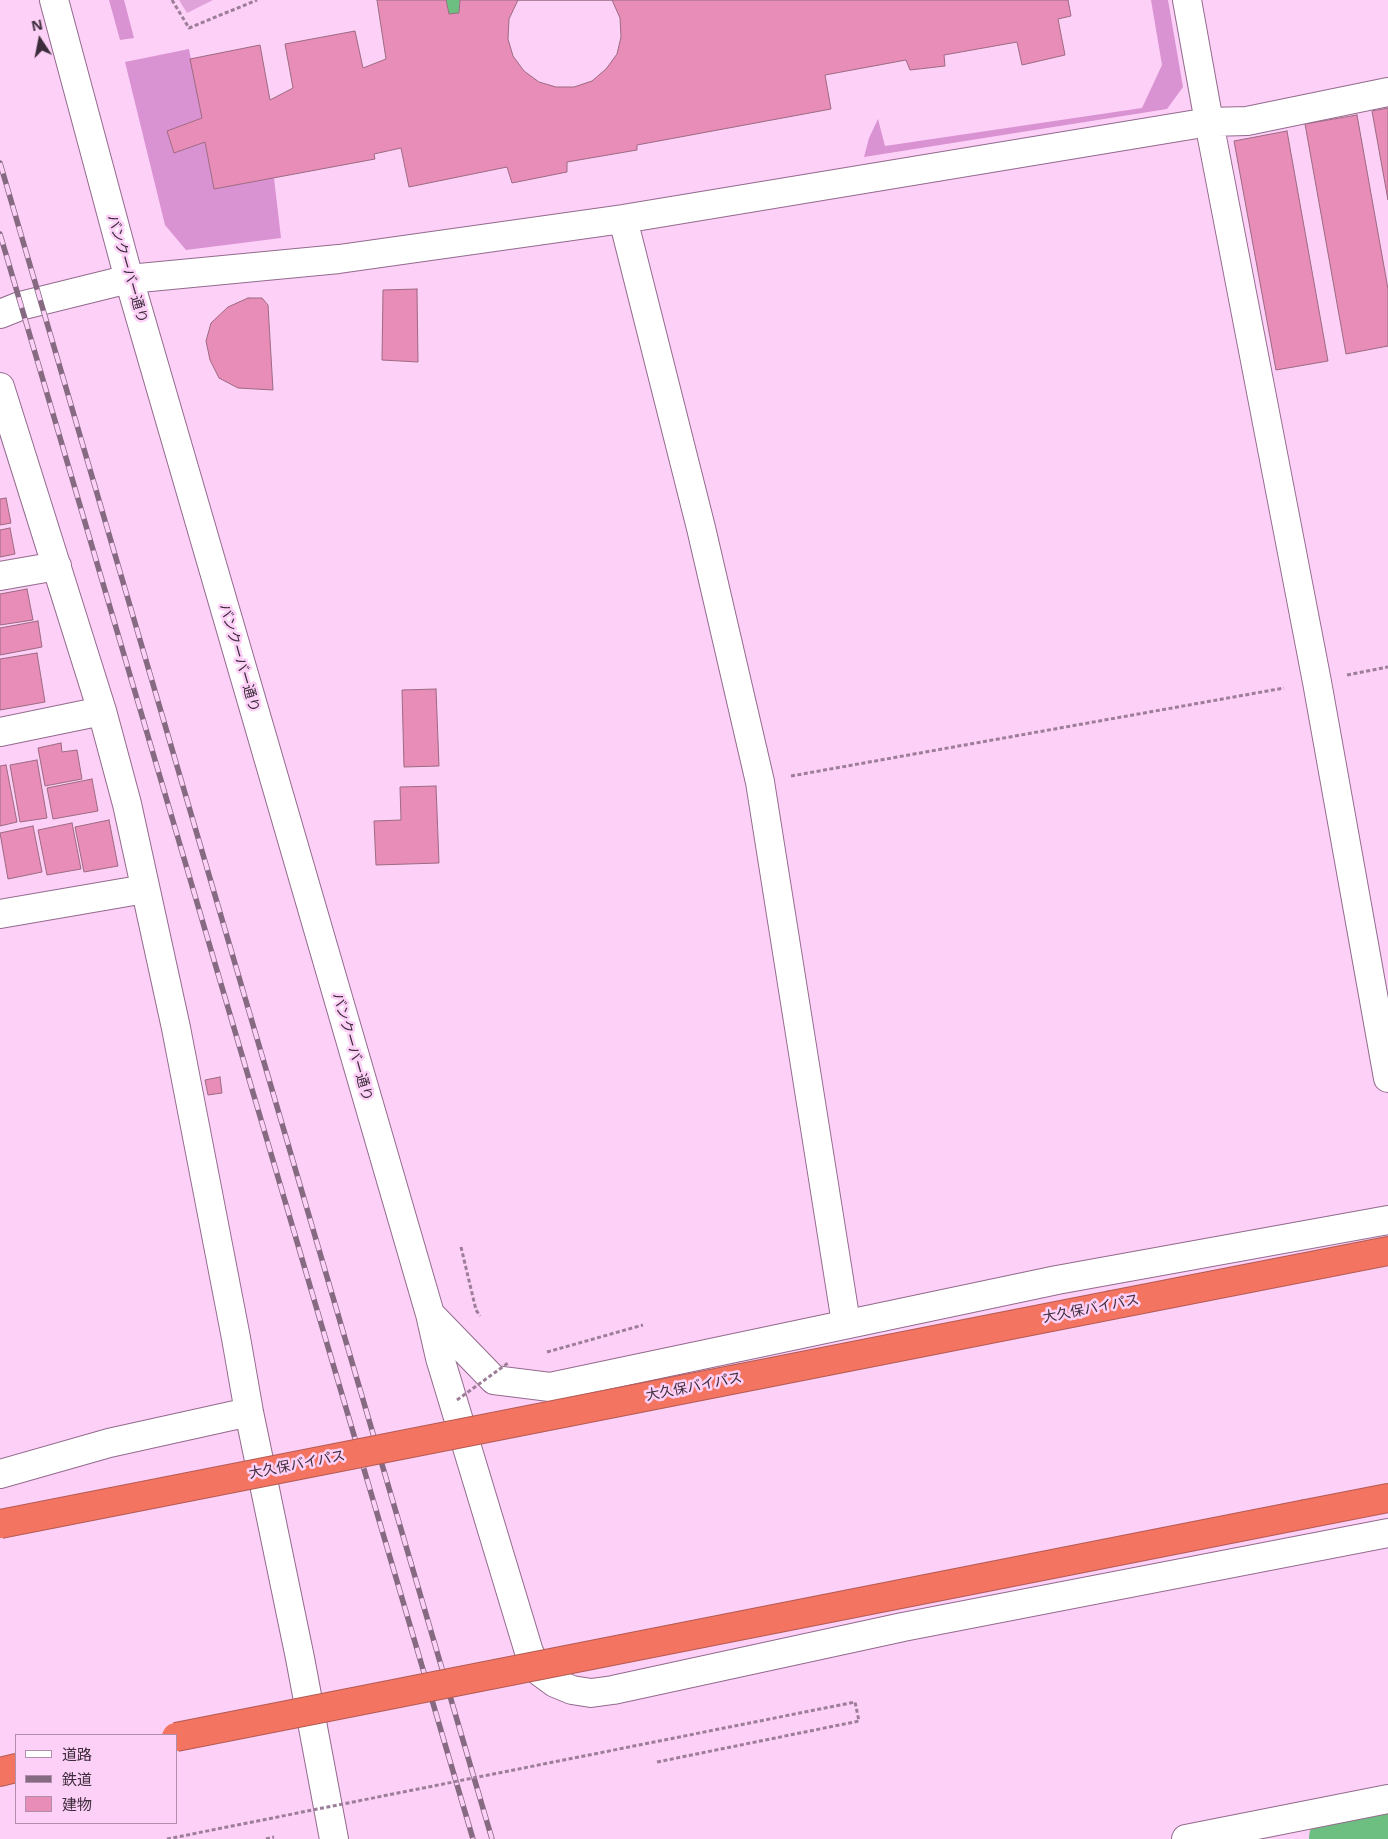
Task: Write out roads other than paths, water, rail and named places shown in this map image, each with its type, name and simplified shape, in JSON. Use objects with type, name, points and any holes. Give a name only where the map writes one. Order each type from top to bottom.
[{"type":"highway","name":"大久保バイパス","points":[[0,1524],[1388,1251]]},
{"type":"highway","points":[[178,1737],[1388,1498]]},
{"type":"highway","points":[[0,1772],[15,1768]]},
{"type":"street","name":"バンクーバー通り","points":[[54,0],[129,279],[430,1314],[440,1358],[529,1652],[540,1672],[555,1683],[572,1690],[591,1693],[614,1690],[903,1627],[1388,1533]]},
{"type":"street","points":[[1187,0],[1317,682],[1388,1078]]},
{"type":"street","points":[[0,314],[20,306],[129,279],[339,259],[623,219],[1209,122],[1247,121],[1388,92]]},
{"type":"street","points":[[623,219],[701,528],[760,782],[846,1324]]},
{"type":"street","points":[[2,402],[57,566],[102,711],[127,804],[176,1028],[249,1412],[300,1658],[334,1839]]},
{"type":"street","points":[[0,576],[57,566]]},
{"type":"street","points":[[0,732],[102,711]]},
{"type":"street","points":[[0,914],[145,889]]},
{"type":"street","points":[[430,1314],[494,1380],[550,1386],[1057,1280],[1388,1220]]},
{"type":"street","points":[[0,1474],[109,1443],[249,1412]]},
{"type":"street","points":[[1186,1839],[1388,1799]]},
{"type":"waterway","points":[[1341,1839],[1388,1830]]},
{"type":"railway","points":[[0,163],[492,1839]]},
{"type":"railway","points":[[0,234],[473,1839]]}]
